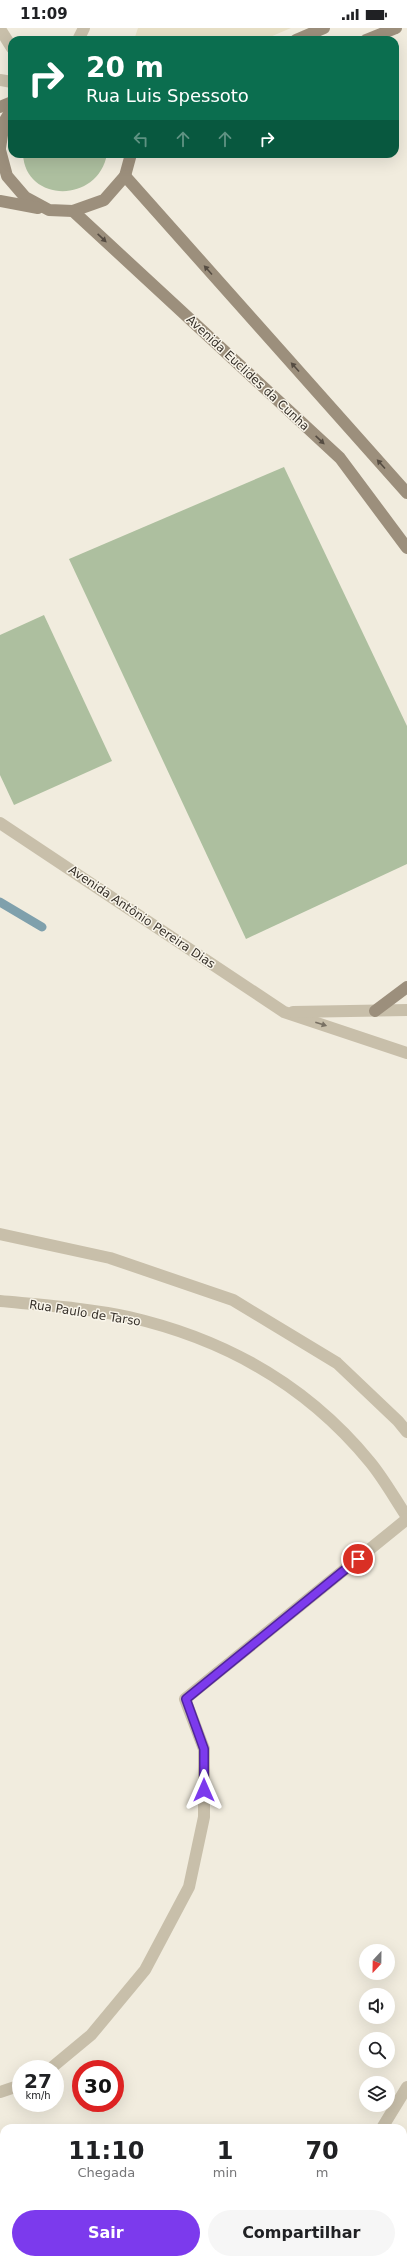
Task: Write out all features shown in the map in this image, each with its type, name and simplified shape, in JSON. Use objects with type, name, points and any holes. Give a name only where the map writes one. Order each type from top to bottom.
[{"type":"main road","points":[[305,36],[324,28]]},
{"type":"main road","points":[[376,36],[396,28]]},
{"type":"main road","points":[[8,116],[4,122],[0,149],[7,176],[25,197],[49,210]]},
{"type":"main road","points":[[0,202],[49,210],[73,211],[104,200],[125,176],[130,158]]},
{"type":"main road","points":[[125,176],[407,493]]},
{"type":"main road","name":"Avenida Euclides da Cunha","points":[[73,211],[340,458],[407,548]]},
{"type":"main road","points":[[375,1011],[407,987]]},
{"type":"street","points":[[0,29],[8,42]]},
{"type":"street","name":"Avenida Antônio Pereira Dias","points":[[0,823],[284,1012],[407,1053]]},
{"type":"street","points":[[284,1012],[407,1010]]},
{"type":"street","points":[[0,1234],[110,1258],[233,1300],[337,1363],[398,1421],[407,1432]]},
{"type":"street","name":"Rua Paulo de Tarso","points":[[0,1301],[128,1317],[210,1342],[270,1372],[324,1413],[370,1462],[407,1518]]},
{"type":"street","points":[[61,2060],[91,2035],[145,1970],[189,1887],[204,1817],[204,1749],[186,1699],[407,1518]]},
{"type":"street","points":[[384,2124],[407,2087]]},
{"type":"street","points":[[0,2092],[12,2088]]},
{"type":"green space","points":[[24,158],[106,158],[101,170],[90,182],[77,189],[62,191],[48,189],[36,182],[27,170]]},
{"type":"green space","points":[[284,467],[407,726],[407,864],[246,939],[69,559]]},
{"type":"green space","points":[[44,615],[112,761],[14,805],[0,775],[0,635]]},
{"type":"shaded area","points":[[138,28],[291,28],[272,36],[135,36]]},
{"type":"waterway","points":[[0,902],[42,927]]},
{"type":"route","points":[[204,1790],[204,1749],[186,1699],[358,1559]]}]
